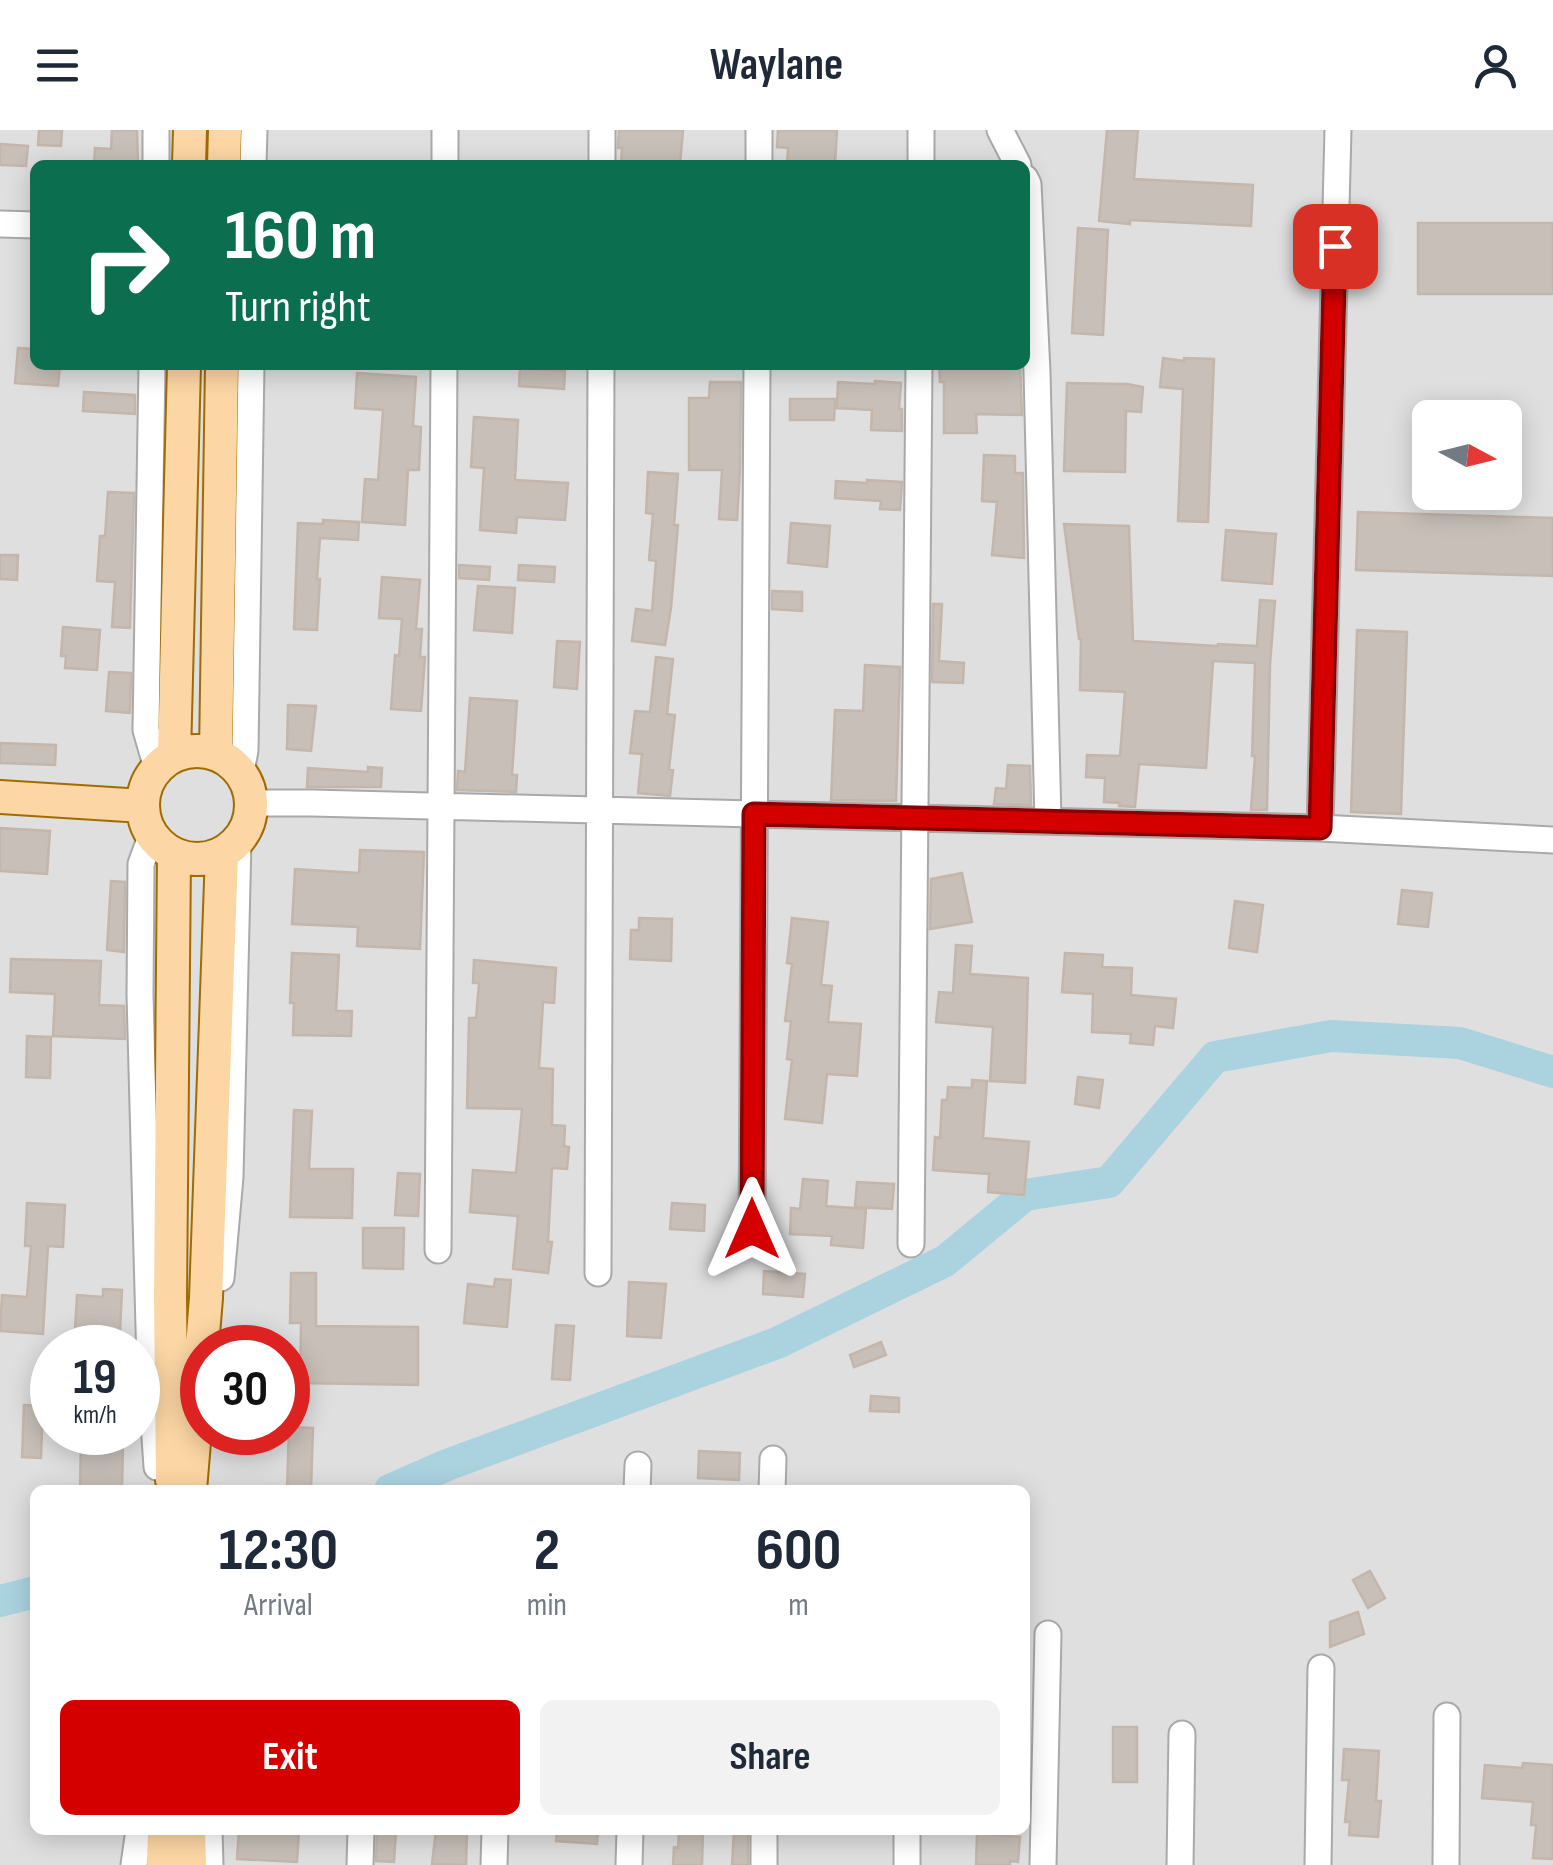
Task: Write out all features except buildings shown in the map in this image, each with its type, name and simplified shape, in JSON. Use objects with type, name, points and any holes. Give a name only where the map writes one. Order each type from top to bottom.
[{"type":"main road","points":[[189,160],[190,130]]},
{"type":"main road","points":[[224,160],[225,130]]},
{"type":"main road","points":[[166,762],[184,370]]},
{"type":"main road","points":[[0,798],[156,832],[198,860],[230,848],[248,824],[236,777],[222,370]]},
{"type":"main road","points":[[178,1485],[156,832],[146,786],[166,762],[194,751],[236,777]]},
{"type":"main road","points":[[179,1485],[206,1298],[230,848]]},
{"type":"main road","points":[[162,1865],[164,1835]]},
{"type":"main road","points":[[189,1835],[190,1865]]},
{"type":"street","points":[[156,130],[156,160]]},
{"type":"street","points":[[254,130],[254,160]]},
{"type":"street","points":[[445,130],[445,160]]},
{"type":"street","points":[[602,130],[602,160]]},
{"type":"street","points":[[759,130],[759,160]]},
{"type":"street","points":[[921,130],[921,160]]},
{"type":"street","points":[[1000,130],[1015,160]]},
{"type":"street","points":[[1320,828],[1338,130]]},
{"type":"street","points":[[0,224],[30,225]]},
{"type":"street","points":[[1030,226],[1048,821]]},
{"type":"street","points":[[152,370],[146,730],[166,762]]},
{"type":"street","points":[[250,370],[245,750],[236,777],[442,806],[1320,828],[1553,840]]},
{"type":"street","points":[[438,1250],[444,370]]},
{"type":"street","points":[[598,1272],[601,370]]},
{"type":"street","points":[[752,1229],[757,370]]},
{"type":"street","points":[[911,1244],[919,370]]},
{"type":"street","points":[[218,1325],[230,1177],[230,848]]},
{"type":"street","points":[[186,1485],[205,1472],[206,1455]]},
{"type":"street","points":[[772,1485],[773,1460]]},
{"type":"street","points":[[1043,1865],[1048,1634]]},
{"type":"street","points":[[1318,1865],[1321,1668]]},
{"type":"street","points":[[1446,1865],[1447,1716]]},
{"type":"street","points":[[1180,1865],[1182,1734]]},
{"type":"street","points":[[134,1865],[138,1835]]},
{"type":"street","points":[[210,1835],[210,1865]]},
{"type":"street","points":[[360,1865],[361,1835]]},
{"type":"street","points":[[494,1865],[495,1835]]},
{"type":"street","points":[[629,1865],[630,1835]]},
{"type":"street","points":[[764,1835],[764,1865]]},
{"type":"street","points":[[906,1865],[907,1835]]},
{"type":"shaded area","points":[[0,130],[1553,130],[1553,1865],[0,1865]]},
{"type":"waterway","points":[[401,1485],[777,1343],[945,1261],[1025,1195],[1109,1182],[1215,1057],[1331,1036],[1460,1043],[1553,1072]]},
{"type":"waterway","points":[[0,1601],[30,1593]]},
{"type":"route","points":[[752,1229],[754,814],[1320,828],[1335,246]]}]
